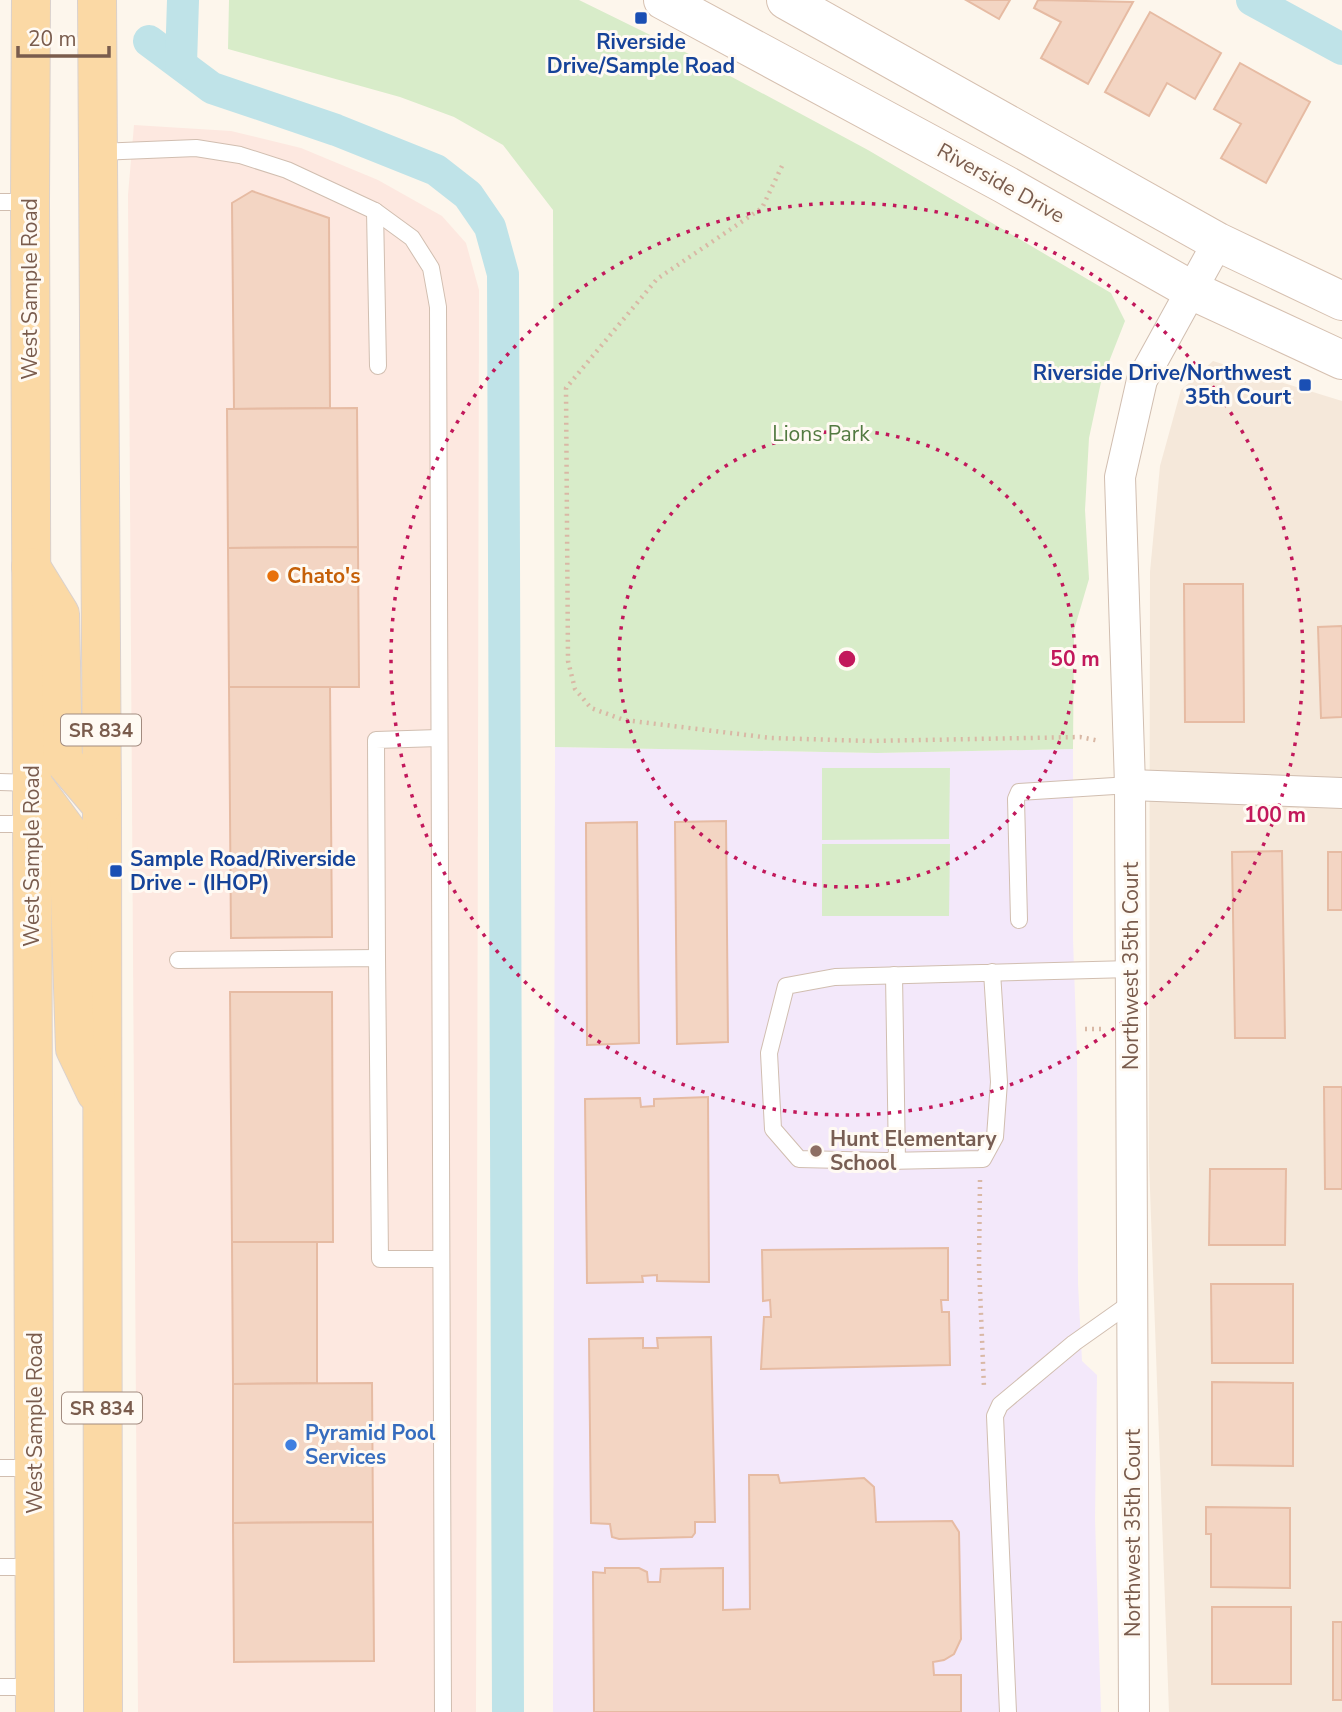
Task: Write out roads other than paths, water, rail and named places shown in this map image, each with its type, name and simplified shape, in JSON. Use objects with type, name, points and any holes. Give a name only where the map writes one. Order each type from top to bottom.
[{"type":"main road","name":"West Sample Road","points":[[24,1695],[17,1567],[16,783],[31,567],[15,202],[31,0]]},
{"type":"main road","name":"SR 834","points":[[97,0],[102,806],[103,1712]]},
{"type":"main road","points":[[31,567],[60,614],[63,760],[102,806]]},
{"type":"main road","points":[[16,783],[68,832],[75,1049],[101,1104]]},
{"type":"street","name":"Riverside Drive","points":[[663,0],[1004,184],[1193,291],[1342,360]]},
{"type":"street","points":[[786,0],[1218,242],[1342,301]]},
{"type":"street","name":"Northwest 35th Court","points":[[1134,1712],[1130,785],[1120,477],[1142,380],[1218,242]]},
{"type":"street","points":[[1130,785],[1342,793]]},
{"type":"lane","points":[[98,152],[196,148],[240,155],[287,170],[375,211],[412,238],[431,268],[438,307],[443,1712]]},
{"type":"lane","points":[[375,211],[378,366]]},
{"type":"lane","points":[[439,738],[376,740],[380,1259],[441,1259]]},
{"type":"lane","points":[[1019,920],[1016,799],[1020,792],[1130,785]]},
{"type":"lane","points":[[178,960],[377,958]]},
{"type":"lane","points":[[992,972],[999,1082],[995,1137],[983,1158],[799,1158],[773,1129],[769,1053],[786,985],[835,977],[992,972],[1131,969]]},
{"type":"lane","points":[[894,975],[897,1160]]},
{"type":"lane","points":[[1008,1712],[995,1416],[1000,1405],[1074,1343],[1132,1302]]},
{"type":"waterway","points":[[181,64],[183,0]]},
{"type":"waterway","points":[[1252,0],[1342,49]]},
{"type":"waterway","points":[[149,41],[212,88],[336,130],[436,170],[468,195],[490,227],[503,274],[508,1712]]},
{"type":"place","name":"Riverside Drive/Sample Road","points":[[641,18]]},
{"type":"place","name":"Riverside Drive/Northwest 35th Court","points":[[1305,385]]},
{"type":"place","name":"Chato's","points":[[273,576]]},
{"type":"place","name":"Sample Road/Riverside Drive - (IHOP)","points":[[116,871]]},
{"type":"place","name":"Hunt Elementary School","points":[[816,1151]]},
{"type":"place","name":"Pyramid Pool Services","points":[[291,1445]]},
{"type":"park label","name":"Lions Park","points":[[821,434]]}]
